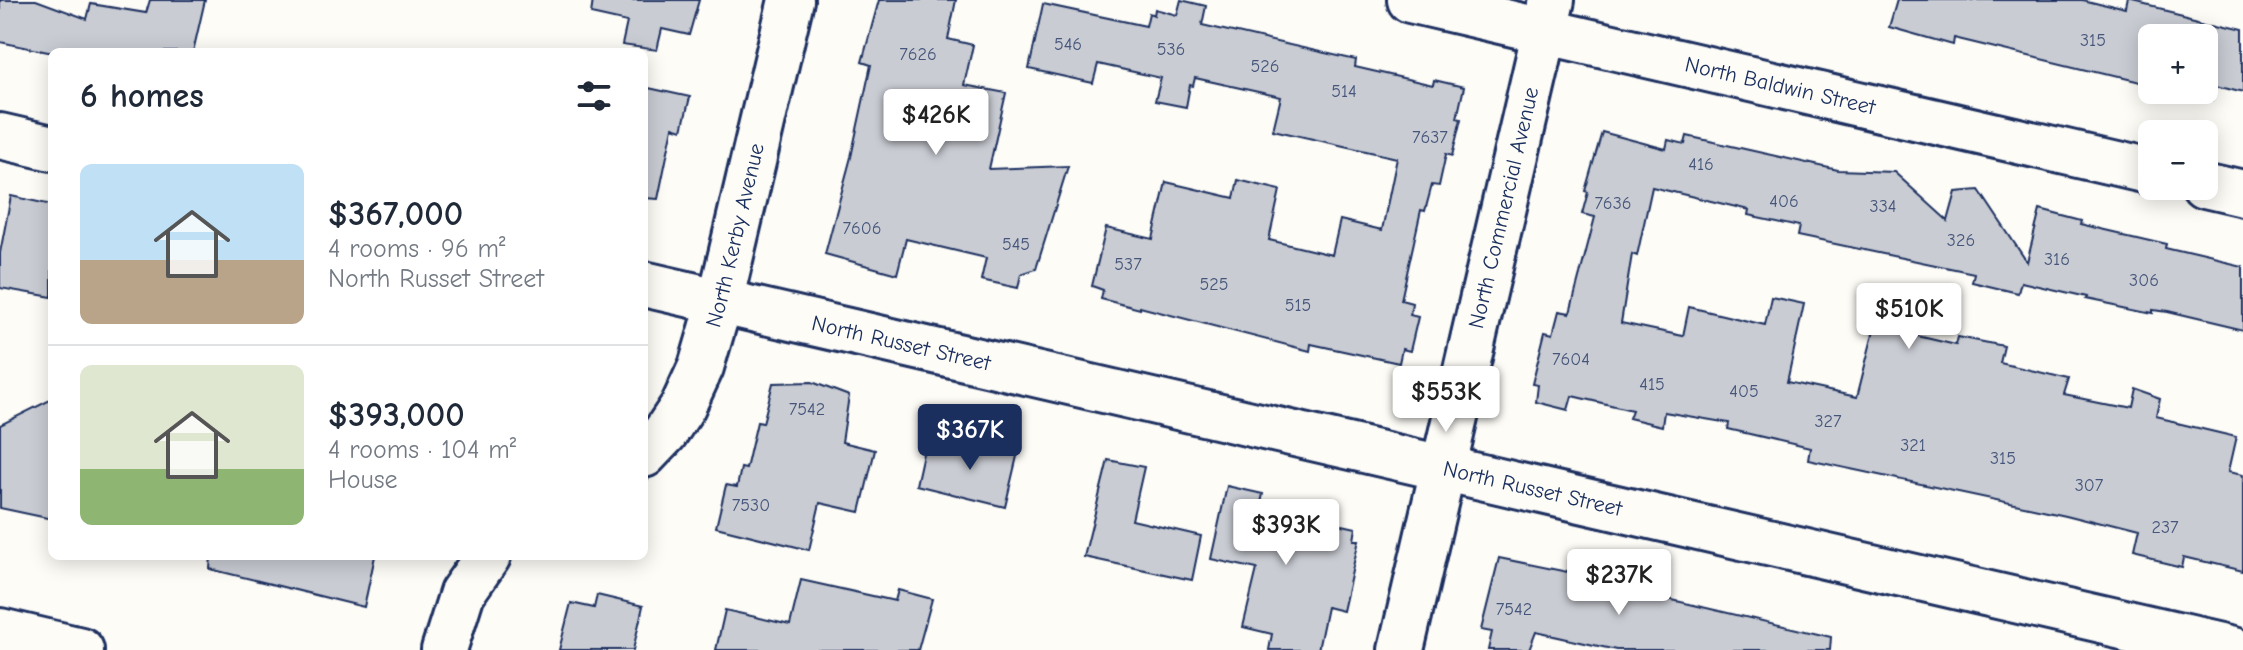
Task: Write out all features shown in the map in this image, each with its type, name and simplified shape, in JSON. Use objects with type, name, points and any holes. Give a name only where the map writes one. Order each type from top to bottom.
[{"type":"street","name":"North Kerby Avenue","points":[[648,451],[665,433],[683,406],[701,367],[720,302],[791,0]]},
{"type":"street","name":"North Baldwin Street","points":[[1410,0],[1548,16],[2138,168]]},
{"type":"street","name":"North Commercial Avenue","points":[[1401,650],[1548,16]]},
{"type":"street","points":[[0,136],[48,147]]},
{"type":"street","points":[[2218,187],[2243,193]]},
{"type":"street","name":"North Russet Street","points":[[648,285],[2232,650]]},
{"type":"street","points":[[444,650],[462,593],[485,560]]},
{"type":"street","points":[[0,631],[81,650]]},
{"type":"building","points":[[0,0],[36,0],[87,19],[91,4],[146,13],[150,0],[205,0],[194,48],[48,48],[48,52],[0,42]]},
{"type":"building","points":[[593,0],[699,0],[689,35],[662,29],[657,50],[622,45],[627,22],[591,14]]},
{"type":"building","points":[[879,0],[956,0],[948,39],[973,45],[964,85],[1006,93],[989,169],[1068,166],[1036,269],[1021,274],[1018,288],[981,280],[986,258],[906,239],[897,274],[825,254],[871,65],[862,62]]},
{"type":"building","points":[[1181,0],[1206,6],[1202,25],[1356,60],[1355,67],[1433,85],[1434,80],[1464,87],[1457,118],[1461,119],[1452,156],[1446,154],[1439,186],[1432,185],[1425,211],[1421,210],[1401,300],[1412,303],[1410,315],[1418,317],[1410,351],[1402,349],[1399,363],[1311,344],[1310,351],[1140,309],[1101,299],[1103,290],[1092,286],[1106,228],[1153,239],[1166,182],[1234,198],[1238,180],[1280,190],[1269,240],[1332,255],[1340,220],[1382,230],[1397,158],[1273,130],[1281,97],[1195,78],[1193,86],[1190,85],[1186,107],[1155,101],[1161,78],[1098,64],[1093,83],[1029,69],[1043,4],[1146,26],[1149,13],[1154,15],[1155,9],[1177,15]]},
{"type":"building","points":[[1897,0],[2082,0],[2127,11],[2129,1],[2243,29],[2243,92],[2218,85],[2218,24],[2138,24],[2138,83],[1954,38],[1953,45],[1889,27]]},
{"type":"building","points":[[648,88],[690,97],[682,130],[673,127],[658,199],[648,198]]},
{"type":"building","points":[[1602,132],[1666,149],[1668,140],[1685,144],[1687,136],[1838,170],[1894,172],[1948,221],[1956,192],[1979,190],[2027,262],[2040,210],[2082,221],[2081,224],[2167,244],[2166,249],[2243,267],[2243,330],[2167,312],[2153,310],[2153,313],[2085,299],[2021,282],[2018,293],[1972,282],[1974,273],[1797,236],[1799,226],[1748,215],[1749,210],[1652,187],[1637,256],[1632,254],[1621,323],[1683,336],[1689,307],[1765,325],[1771,297],[1804,304],[1787,382],[1857,397],[1875,326],[1956,345],[1958,337],[2004,346],[2000,363],[2069,379],[2064,395],[2128,408],[2132,389],[2160,399],[2156,418],[2236,437],[2228,472],[2243,475],[2243,571],[2184,557],[2182,567],[2132,555],[2137,533],[1808,460],[1810,448],[1728,429],[1729,423],[1664,412],[1662,426],[1629,418],[1632,410],[1572,396],[1568,410],[1536,402],[1538,385],[1532,384],[1545,332],[1553,334],[1559,311],[1570,313],[1595,217],[1582,214],[1588,192],[1585,191]]},
{"type":"building","points":[[11,196],[48,204],[48,296],[0,288],[0,253]]},
{"type":"building","points":[[812,382],[849,396],[842,442],[875,450],[860,512],[820,503],[809,550],[716,527],[726,485],[737,487],[741,468],[746,469],[757,422],[763,423],[773,383]]},
{"type":"building","points":[[48,401],[48,518],[0,508],[0,425]]},
{"type":"building","points":[[956,438],[1018,452],[1005,507],[916,485],[924,449],[952,455]]},
{"type":"building","points":[[1108,460],[1144,467],[1132,520],[1201,536],[1192,580],[1084,557]]},
{"type":"building","points":[[1227,486],[1263,494],[1261,503],[1286,508],[1285,512],[1356,528],[1354,540],[1359,540],[1343,611],[1327,607],[1318,650],[1269,650],[1272,634],[1243,627],[1257,569],[1211,559]]},
{"type":"building","points":[[1499,558],[1626,584],[1625,589],[1831,637],[1830,650],[1616,650],[1536,632],[1529,650],[1488,650],[1492,632],[1481,630]]},
{"type":"building","points":[[211,560],[374,560],[364,607],[210,569]]},
{"type":"building","points":[[801,580],[895,601],[898,590],[932,599],[918,650],[716,650],[725,610],[790,625]]},
{"type":"building","points":[[597,595],[643,606],[633,650],[559,650],[571,603],[594,608]]}]
